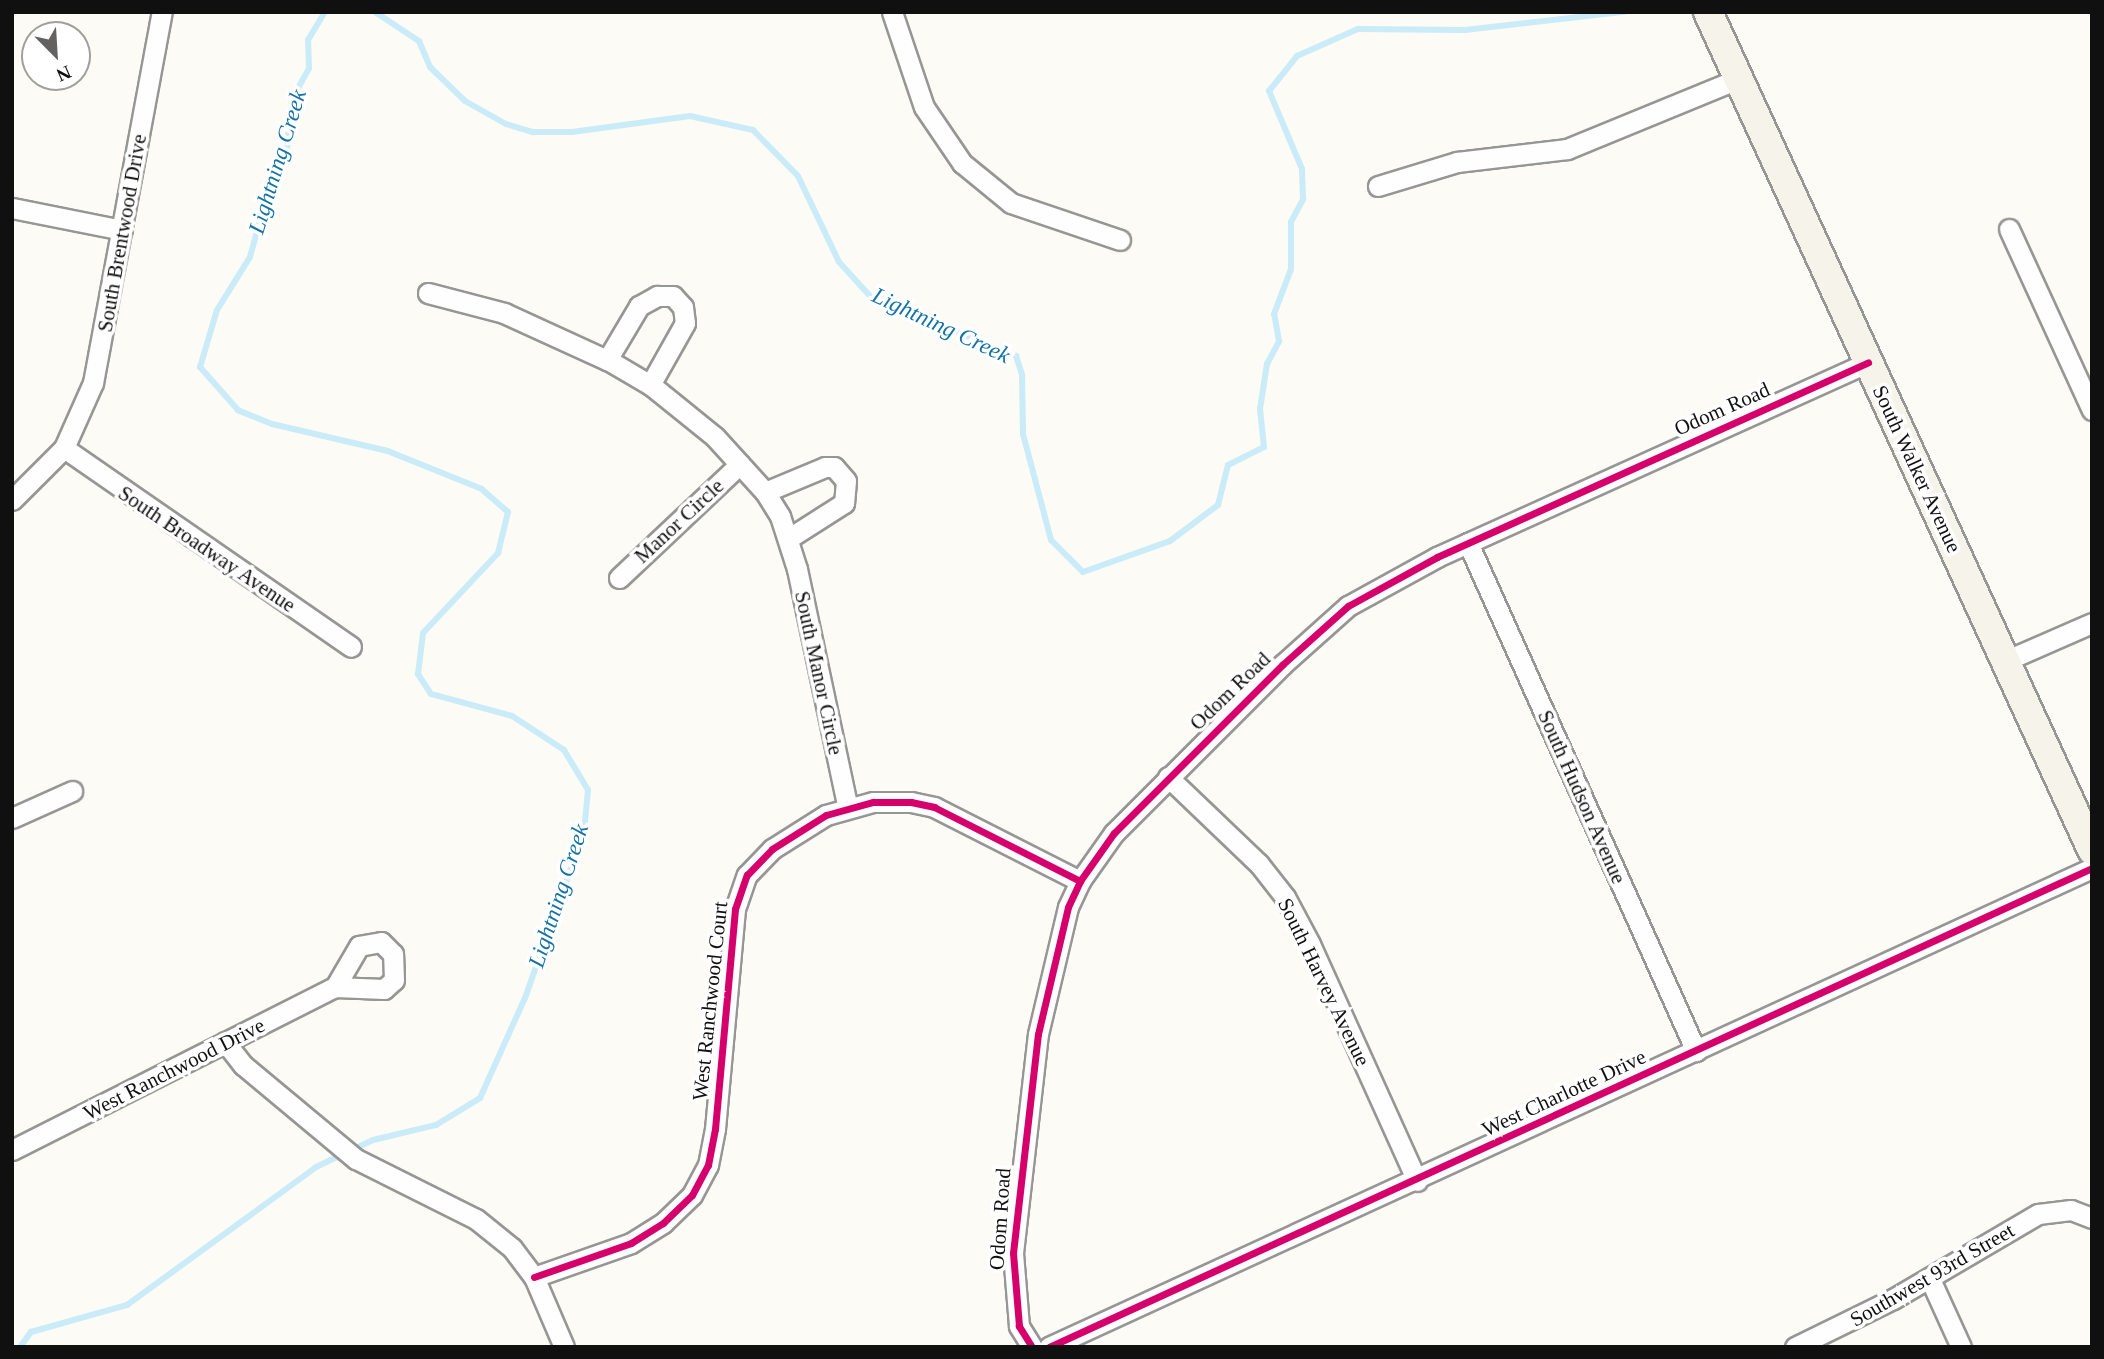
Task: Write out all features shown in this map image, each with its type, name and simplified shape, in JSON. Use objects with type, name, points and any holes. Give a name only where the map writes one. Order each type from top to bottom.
[{"type":"main road","name":"South Walker Avenue","points":[[1708,12],[2092,850]]},
{"type":"street","name":"South Brentwood Drive","points":[[64,448],[93,383],[162,12]]},
{"type":"street","points":[[891,12],[924,107],[962,163],[1011,203],[1120,240]]},
{"type":"street","points":[[1378,186],[1457,162],[1567,149],[1738,79]]},
{"type":"street","points":[[12,208],[122,230]]},
{"type":"street","points":[[2009,229],[2092,410]]},
{"type":"street","name":"South Manor Circle","points":[[428,293],[504,313],[607,359],[650,385],[715,437],[765,492],[789,538],[848,808]]},
{"type":"street","points":[[607,359],[639,306],[657,296],[673,296],[683,307],[685,323],[650,385]]},
{"type":"street","name":"Odom Road","points":[[1032,1347],[1019,1326],[1013,1285],[1018,1199],[1038,1034],[1053,958],[1080,881],[1114,833],[1168,777],[1334,617],[1386,582],[1868,362]]},
{"type":"street","points":[[12,500],[64,448]]},
{"type":"street","name":"South Broadway Avenue","points":[[64,448],[351,647]]},
{"type":"street","name":"Manor Circle","points":[[619,578],[740,464]]},
{"type":"street","points":[[765,492],[825,467],[834,467],[846,481],[844,503],[789,538]]},
{"type":"street","name":"South Hudson Avenue","points":[[1468,543],[1696,1051]]},
{"type":"street","points":[[2005,661],[2092,623]]},
{"type":"street","name":"South Harvey Avenue","points":[[1168,777],[1259,864],[1285,897],[1310,944],[1417,1181]]},
{"type":"street","points":[[12,818],[72,791]]},
{"type":"street","name":"West Ranchwood Court","points":[[534,1277],[631,1243],[663,1223],[692,1195],[708,1165],[715,1129],[731,932],[739,890],[747,875],[772,849],[805,827],[848,808],[892,801],[934,807],[1080,881]]},
{"type":"street","name":"West Charlotte Drive","points":[[1049,1347],[1417,1181],[2092,868]]},
{"type":"street","name":"West Ranchwood Drive","points":[[12,1150],[335,987]]},
{"type":"street","points":[[225,1042],[243,1065],[329,1139],[388,1178],[476,1219],[512,1248],[534,1277],[564,1347]]},
{"type":"street","name":"Southwest 93rd Street","points":[[1795,1347],[1930,1279],[2038,1214],[2071,1210],[2092,1218]]},
{"type":"street","points":[[1930,1279],[1961,1347]]},
{"type":"waterway","name":"Lightning Creek","points":[[20,1347],[31,1332],[127,1305],[316,1167],[373,1140],[436,1125],[480,1098],[525,998],[584,831],[588,790],[564,750],[512,716],[431,694],[418,674],[423,633],[498,553],[508,512],[482,489],[388,451],[272,424],[238,410],[200,367],[217,310],[250,257],[275,165],[287,148],[292,99],[309,68],[308,40],[325,12]]},
{"type":"waterway","name":"Lightning Creek","points":[[375,12],[419,41],[430,67],[465,101],[506,124],[533,132],[572,132],[690,116],[753,130],[798,176],[839,262],[871,297],[1016,356],[1022,375],[1023,434],[1051,540],[1083,572],[1170,541],[1218,505],[1228,465],[1264,447],[1260,409],[1267,364],[1279,341],[1274,314],[1291,269],[1291,222],[1303,199],[1302,169],[1269,91],[1297,56],[1358,29],[1465,30],[1624,12]]},
{"type":"cycle path","points":[[1032,1347],[1019,1326],[1013,1253],[1038,1034],[1068,907],[1080,881],[1114,833],[1282,665],[1348,606],[1437,557],[1868,362]]},
{"type":"cycle path","points":[[534,1277],[631,1243],[663,1223],[692,1195],[708,1165],[715,1129],[735,909],[747,875],[772,849],[826,815],[873,802],[911,802],[934,807],[1080,881]]},
{"type":"cycle path","points":[[1049,1347],[2092,868]]}]
